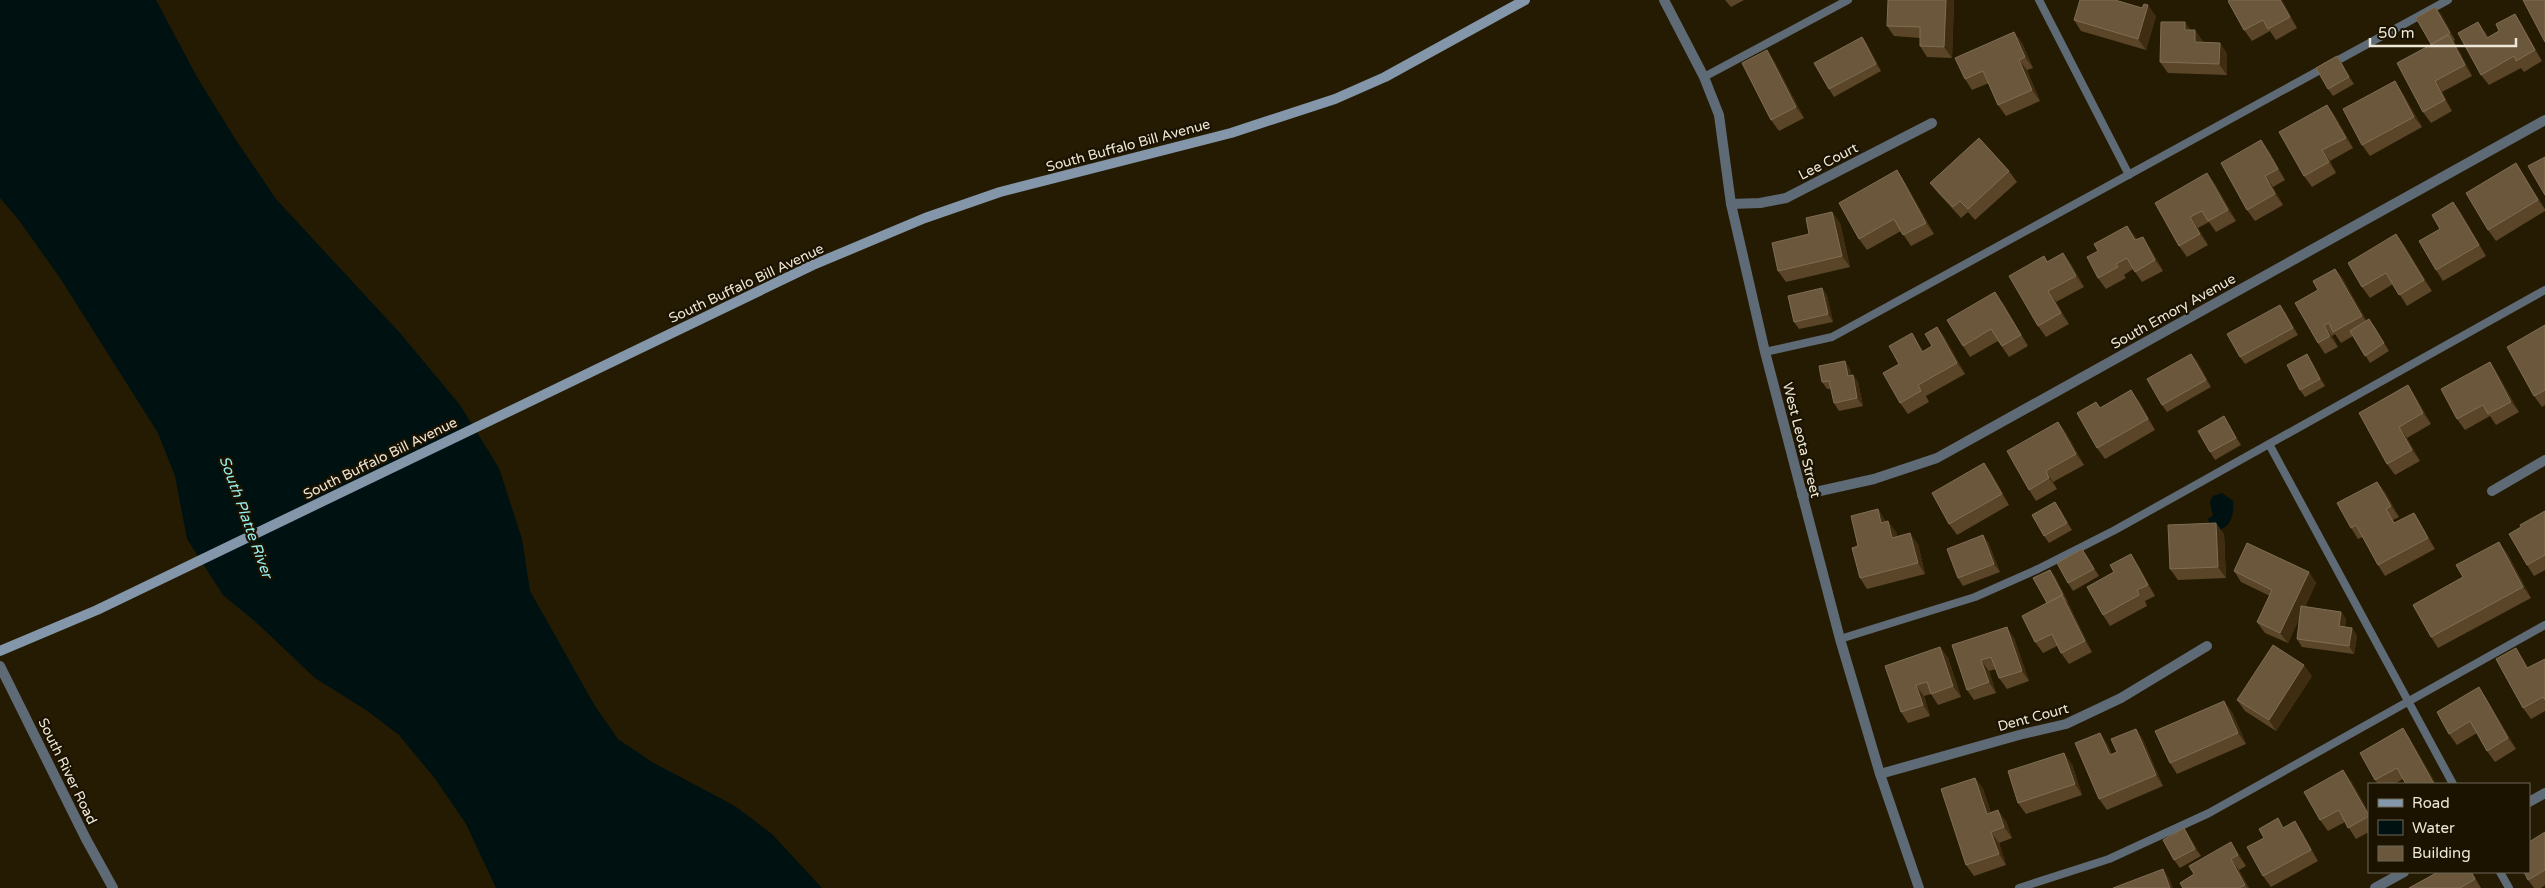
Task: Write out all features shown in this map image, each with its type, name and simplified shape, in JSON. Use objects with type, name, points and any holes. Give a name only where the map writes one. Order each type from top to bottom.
[{"type":"main road","name":"South Buffalo Bill Avenue","points":[[0,651],[97,610],[746,296],[925,218],[1000,192],[1231,133],[1335,99],[1386,77],[1525,0]]},
{"type":"street","name":"West Leota Street","points":[[1664,0],[1704,77],[1719,115],[1731,204],[1765,352],[1840,639],[1880,774],[1919,888]]},
{"type":"street","name":"South Emory Avenue","points":[[1802,495],[1874,479],[1937,458],[2545,120]]},
{"type":"street","name":"Lee Court","points":[[1731,204],[1760,203],[1786,198],[1932,123]]},
{"type":"street","points":[[2492,490],[2545,460]]},
{"type":"street","name":"Dent Court","points":[[1880,774],[2019,735],[2066,724],[2121,698],[2207,646]]},
{"type":"street","name":"South River Road","points":[[0,666],[86,839],[113,888]]},
{"type":"street","points":[[2530,801],[2545,793]]},
{"type":"street","points":[[2376,888],[2402,873]]},
{"type":"lane","points":[[1704,77],[1848,0]]},
{"type":"lane","points":[[2039,0],[2129,175]]},
{"type":"lane","points":[[1765,352],[1832,337],[2448,0]]},
{"type":"lane","points":[[1840,639],[1975,597],[2038,569],[2115,530],[2545,290]]},
{"type":"lane","points":[[2269,444],[2452,783]]},
{"type":"lane","points":[[2019,888],[2109,859],[2209,813],[2545,625]]},
{"type":"lane","points":[[2501,873],[2509,888]]},
{"type":"water","name":"South Platte River","points":[[0,0],[156,0],[197,77],[234,137],[276,199],[400,333],[460,405],[499,468],[522,539],[530,591],[595,706],[618,739],[652,762],[735,806],[772,834],[822,888],[496,888],[466,824],[436,780],[399,735],[366,710],[315,678],[258,624],[223,595],[187,539],[175,476],[158,433],[60,278],[18,219],[0,198]]},
{"type":"water","points":[[2222,493],[2233,501],[2233,510],[2227,525],[2219,530],[2210,524],[2208,519],[2213,515],[2210,502],[2213,496]]},
{"type":"building","points":[[1888,0],[1946,0],[1944,47],[1920,46],[1920,27],[1887,26]]},
{"type":"building","points":[[2080,0],[2115,0],[2142,8],[2144,4],[2148,5],[2138,39],[2074,20]]},
{"type":"building","points":[[2280,0],[2290,17],[2268,29],[2263,20],[2244,30],[2228,1]]},
{"type":"building","points":[[2523,0],[2545,0],[2545,42]]},
{"type":"building","points":[[2435,7],[2450,33],[2431,44],[2416,18]]},
{"type":"building","points":[[2515,14],[2535,50],[2516,61],[2514,56],[2481,75],[2458,33],[2478,22],[2487,38],[2499,31],[2496,24]]},
{"type":"building","points":[[2161,22],[2185,22],[2185,30],[2195,30],[2195,42],[2220,43],[2219,64],[2160,62]]},
{"type":"building","points":[[2014,32],[2025,57],[2019,60],[2032,90],[1998,105],[1983,71],[1965,79],[1955,58]]},
{"type":"building","points":[[2449,35],[2465,65],[2435,81],[2445,100],[2423,112],[2397,63]]},
{"type":"building","points":[[1862,37],[1876,64],[1829,89],[1814,63]]},
{"type":"building","points":[[1767,50],[1796,107],[1771,120],[1742,63]]},
{"type":"building","points":[[2337,56],[2349,77],[2328,89],[2316,68]]},
{"type":"building","points":[[2395,81],[2414,117],[2362,145],[2343,109]]},
{"type":"building","points":[[2327,105],[2346,138],[2322,150],[2329,162],[2304,176],[2279,132]]},
{"type":"building","points":[[1979,138],[2009,171],[1968,209],[1960,201],[1953,207],[1930,183]]},
{"type":"building","points":[[2261,140],[2278,169],[2265,176],[2275,194],[2247,210],[2221,163]]},
{"type":"building","points":[[2545,157],[2545,195],[2528,166]]},
{"type":"building","points":[[2516,163],[2538,200],[2488,230],[2466,193]]},
{"type":"building","points":[[1897,170],[1926,223],[1903,235],[1894,219],[1859,239],[1839,203]]},
{"type":"building","points":[[2207,173],[2228,210],[2208,221],[2202,211],[2190,217],[2200,234],[2179,246],[2155,203]]},
{"type":"building","points":[[2453,202],[2479,245],[2436,270],[2419,241],[2440,229],[2432,215]]},
{"type":"building","points":[[1832,212],[1842,256],[1778,271],[1772,243],[1809,234],[1806,218]]},
{"type":"building","points":[[2127,226],[2135,240],[2143,237],[2155,260],[2135,272],[2127,258],[2116,264],[2118,267],[2098,278],[2087,257],[2098,251],[2094,244]]},
{"type":"building","points":[[2396,234],[2424,280],[2399,295],[2386,273],[2362,287],[2348,263]]},
{"type":"building","points":[[2063,253],[2076,276],[2048,291],[2061,313],[2038,326],[2009,276],[2044,256],[2047,262]]},
{"type":"building","points":[[2335,269],[2362,316],[2333,332],[2329,323],[2324,325],[2330,336],[2318,343],[2295,303],[2318,290],[2313,281]]},
{"type":"building","points":[[1822,288],[1828,314],[1794,322],[1788,296]]},
{"type":"building","points":[[1995,292],[2021,335],[2002,346],[1991,329],[1963,346],[1947,320]]},
{"type":"building","points":[[2280,305],[2293,328],[2240,357],[2227,334]]},
{"type":"building","points":[[2369,319],[2384,343],[2365,356],[2350,331]]},
{"type":"building","points":[[2545,325],[2545,390],[2534,396],[2507,347]]},
{"type":"building","points":[[1937,327],[1957,363],[1918,385],[1921,391],[1900,403],[1883,373],[1899,364],[1889,346],[1912,333],[1922,352],[1932,346],[1925,334]]},
{"type":"building","points":[[2191,354],[2206,380],[2162,405],[2147,379]]},
{"type":"building","points":[[2307,354],[2320,379],[2300,390],[2287,365]]},
{"type":"building","points":[[1845,361],[1848,376],[1853,375],[1857,398],[1834,403],[1829,381],[1822,382],[1819,366]]},
{"type":"building","points":[[2490,362],[2511,402],[2488,414],[2483,405],[2457,419],[2441,389]]},
{"type":"building","points":[[2408,385],[2423,413],[2399,427],[2412,450],[2387,464],[2359,413]]},
{"type":"building","points":[[2131,390],[2148,419],[2097,448],[2077,413],[2096,402],[2100,408]]},
{"type":"building","points":[[2224,416],[2236,438],[2210,452],[2198,431]]},
{"type":"building","points":[[2058,422],[2076,454],[2046,471],[2049,478],[2029,490],[2007,451]]},
{"type":"building","points":[[1984,463],[2002,494],[1949,524],[1932,493]]},
{"type":"building","points":[[2377,482],[2391,506],[2386,509],[2394,523],[2414,513],[2428,538],[2378,565],[2356,525],[2351,528],[2337,503]]},
{"type":"building","points":[[2055,502],[2067,523],[2044,536],[2032,515]]},
{"type":"building","points":[[1878,509],[1881,523],[1888,521],[1892,538],[1910,533],[1918,563],[1860,578],[1852,548],[1858,546],[1851,516]]},
{"type":"building","points":[[2545,511],[2545,555],[2527,565],[2509,534],[2521,527],[2520,525]]},
{"type":"building","points":[[2216,523],[2218,567],[2170,569],[2168,525]]},
{"type":"building","points":[[1983,535],[1994,564],[1958,578],[1947,549]]},
{"type":"building","points":[[2499,542],[2523,587],[2431,637],[2413,605],[2463,577],[2456,565]]},
{"type":"building","points":[[2247,543],[2309,572],[2280,633],[2257,622],[2272,590],[2234,571]]},
{"type":"building","points":[[2082,549],[2094,569],[2068,583],[2057,563]]},
{"type":"building","points":[[2131,554],[2148,585],[2137,590],[2139,595],[2103,615],[2087,587],[2114,572],[2110,565]]},
{"type":"building","points":[[2050,570],[2063,595],[2047,603],[2033,578]]},
{"type":"building","points":[[2062,595],[2085,641],[2061,653],[2052,634],[2035,642],[2022,616]]},
{"type":"building","points":[[2301,606],[2341,612],[2339,626],[2352,628],[2349,646],[2297,639]]},
{"type":"building","points":[[2007,627],[2022,671],[1999,678],[1991,657],[1981,660],[1989,682],[1967,690],[1952,645]]},
{"type":"building","points":[[2273,645],[2304,665],[2269,720],[2237,700]]},
{"type":"building","points":[[1940,647],[1953,686],[1931,694],[1927,682],[1916,685],[1923,705],[1901,712],[1885,666]]},
{"type":"building","points":[[2516,648],[2527,668],[2545,659],[2545,700],[2543,697],[2523,708],[2496,659]]},
{"type":"building","points":[[2479,687],[2508,738],[2487,751],[2470,721],[2449,734],[2437,712]]},
{"type":"building","points":[[2224,701],[2238,733],[2170,763],[2155,731]]},
{"type":"building","points":[[2403,728],[2433,783],[2405,783],[2397,768],[2375,780],[2360,753]]},
{"type":"building","points":[[2136,729],[2156,775],[2099,799],[2075,743],[2100,733],[2110,755],[2117,752],[2111,739]]},
{"type":"building","points":[[2064,753],[2075,784],[2018,803],[2008,771]]},
{"type":"building","points":[[2343,770],[2368,817],[2348,828],[2339,810],[2320,820],[2304,792]]},
{"type":"building","points":[[1975,778],[1987,814],[1998,810],[2004,827],[1991,832],[1999,854],[1966,865],[1941,789]]},
{"type":"building","points":[[2278,818],[2283,828],[2295,821],[2311,850],[2263,876],[2247,847],[2264,838],[2259,829]]},
{"type":"building","points":[[2184,828],[2195,849],[2174,860],[2163,840]]},
{"type":"building","points":[[2545,832],[2545,870],[2528,880],[2524,873],[2530,873],[2530,841]]},
{"type":"building","points":[[2231,842],[2238,855],[2231,859],[2245,885],[2239,888],[2183,888],[2180,883],[2194,874],[2189,866]]},
{"type":"building","points":[[2163,869],[2170,888],[2113,888]]},
{"type":"building","points":[[2436,873],[2472,873],[2475,879],[2460,888],[2409,888]]}]
